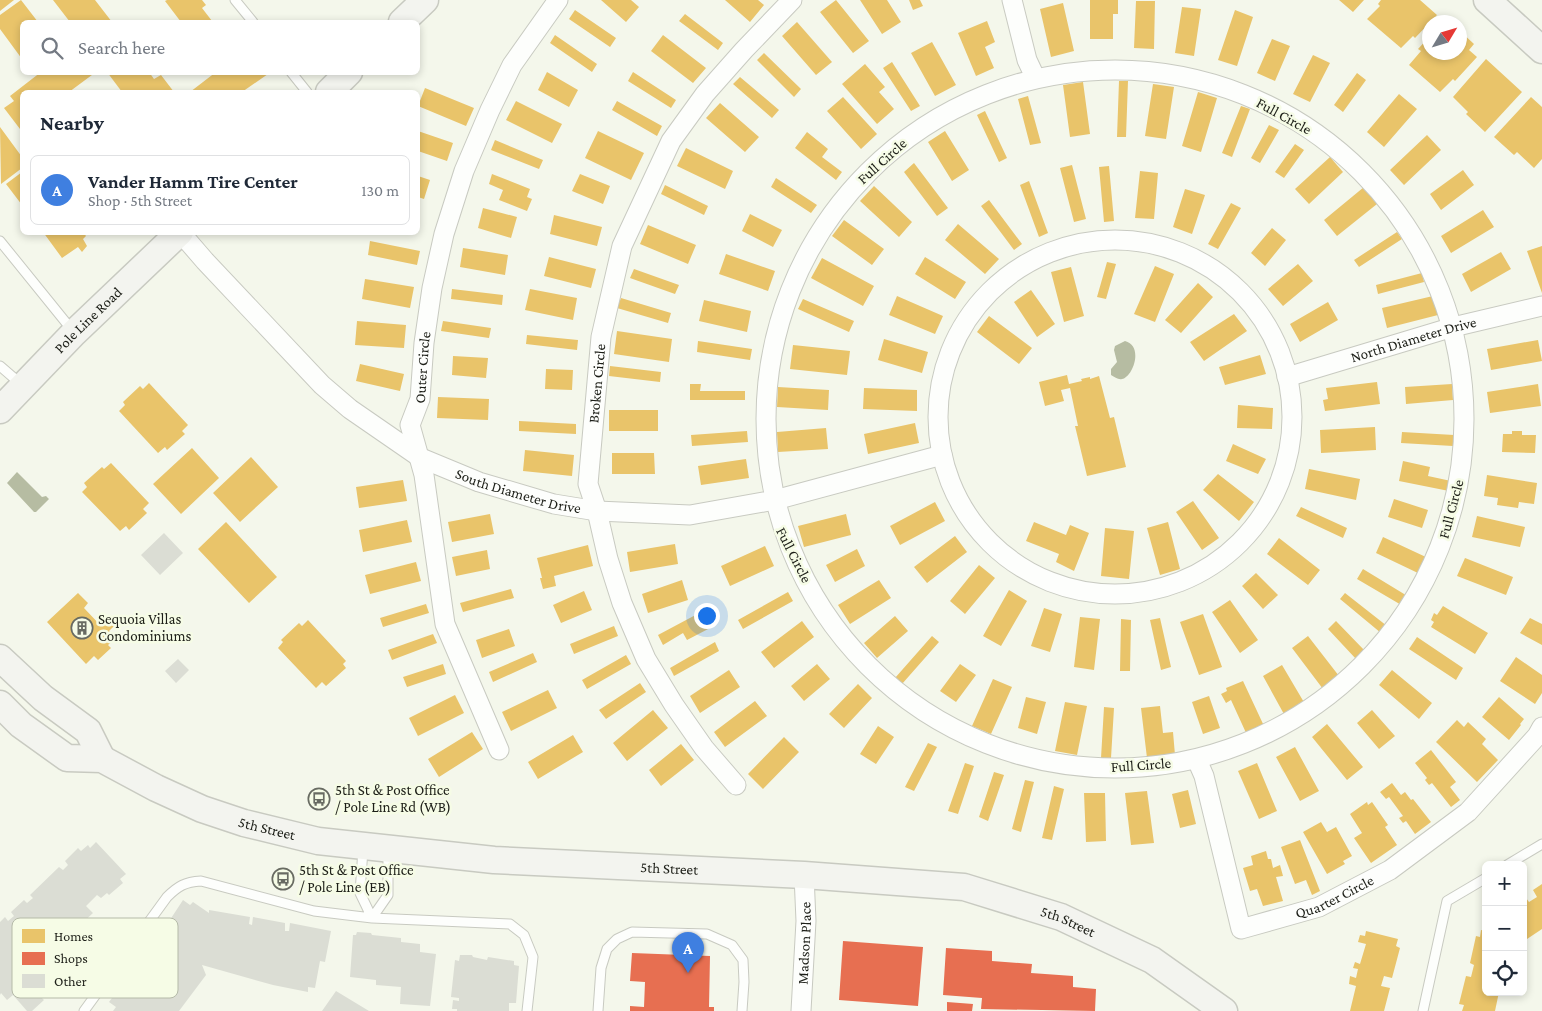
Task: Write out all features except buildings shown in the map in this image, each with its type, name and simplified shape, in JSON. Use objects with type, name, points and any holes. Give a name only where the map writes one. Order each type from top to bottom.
[{"type":"main road","points":[[404,20],[425,0]]},
{"type":"main road","points":[[1487,0],[1542,50]]},
{"type":"main road","points":[[331,90],[346,75]]},
{"type":"main road","name":"Pole Line Road","points":[[0,410],[11,390],[177,235]]},
{"type":"main road","points":[[0,658],[43,698],[88,731],[102,759]]},
{"type":"main road","name":"5th Street","points":[[0,704],[21,725],[67,758],[102,759],[156,788],[202,808],[244,823],[318,841],[494,860],[804,875],[964,887],[1061,916],[1152,960],[1224,1011]]},
{"type":"street","name":"Outer Circle","points":[[499,750],[445,624],[421,458],[410,425],[420,399],[424,344],[432,288],[444,234],[464,170],[512,65],[558,0]]},
{"type":"street","name":"Broken Circle","points":[[736,785],[704,748],[674,705],[646,659],[619,594],[588,484],[601,337],[622,246],[671,141],[705,94],[792,0]]},
{"type":"street","points":[[1012,0],[1027,60],[1035,77]]},
{"type":"street","name":"Full Circle","points":[[1111,68],[1187,76],[1260,100],[1326,140],[1382,192],[1425,256],[1454,317],[1453,327],[1461,345],[1465,407],[1460,487],[1435,563],[1395,632],[1339,690],[1272,733],[1197,760],[1119,770],[1041,762],[967,736],[900,695],[844,640],[802,574],[775,518],[775,500],[765,480],[765,422],[773,343],[798,269],[839,202],[895,146],[961,104],[1035,77],[1111,68]]},
{"type":"street","name":"South Diameter Drive","points":[[182,235],[204,261],[322,385],[350,408],[421,458],[479,482],[554,504],[597,511],[690,515],[775,500],[942,455]]},
{"type":"street","points":[[1095,241],[1138,241],[1179,252],[1217,272],[1249,302],[1273,337],[1287,378],[1292,419],[1287,460],[1273,498],[1250,533],[1219,561],[1183,581],[1144,592],[1102,594],[1062,586],[1024,569],[991,544],[969,518],[952,488],[942,455],[938,428],[938,400],[943,373],[958,333],[983,298],[1015,270],[1053,250],[1095,241]]},
{"type":"street","name":"North Diameter Drive","points":[[1287,378],[1453,327],[1542,306]]},
{"type":"street","name":"Quarter Circle","points":[[1197,760],[1204,776],[1242,928],[1319,907],[1390,870],[1468,812],[1537,736],[1542,727]]},
{"type":"street","name":"Madson Place","points":[[801,1011],[806,921],[804,875]]},
{"type":"lane","points":[[236,0],[251,20]]},
{"type":"lane","points":[[293,75],[305,90]]},
{"type":"lane","points":[[0,241],[74,333]]},
{"type":"lane","points":[[0,366],[11,390]]},
{"type":"lane","points":[[1514,861],[1542,844]]},
{"type":"lane","points":[[372,918],[360,893],[376,848]]},
{"type":"lane","points":[[372,918],[388,895],[376,848]]},
{"type":"lane","points":[[1423,1011],[1447,901],[1482,880]]},
{"type":"lane","points":[[153,918],[178,886],[188,882],[201,881],[314,911],[372,918],[510,924],[524,934],[534,957],[527,1011]]},
{"type":"lane","points":[[598,1011],[601,968],[607,949],[617,939],[632,932],[707,934],[732,945],[743,960],[742,1011]]},
{"type":"lane","points":[[84,1011],[94,998]]},
{"type":"shaded area","points":[[1125,341],[1131,344],[1134,349],[1135,361],[1130,373],[1126,377],[1119,379],[1111,375],[1111,369],[1117,362],[1114,350],[1115,346]]},
{"type":"shaded area","points":[[17,472],[42,497],[46,496],[49,499],[36,512],[7,483]]},
{"type":"place","name":"Sequoia Villas Condominiums","points":[[82,628]]},
{"type":"place","name":"5th St & Post Office / Pole Line Rd (WB)","points":[[319,799]]},
{"type":"place","name":"5th St & Post Office / Pole Line (EB)","points":[[283,879]]},
{"type":"place","name":"Vander Hamm Tire Center","points":[[688,973]]}]
